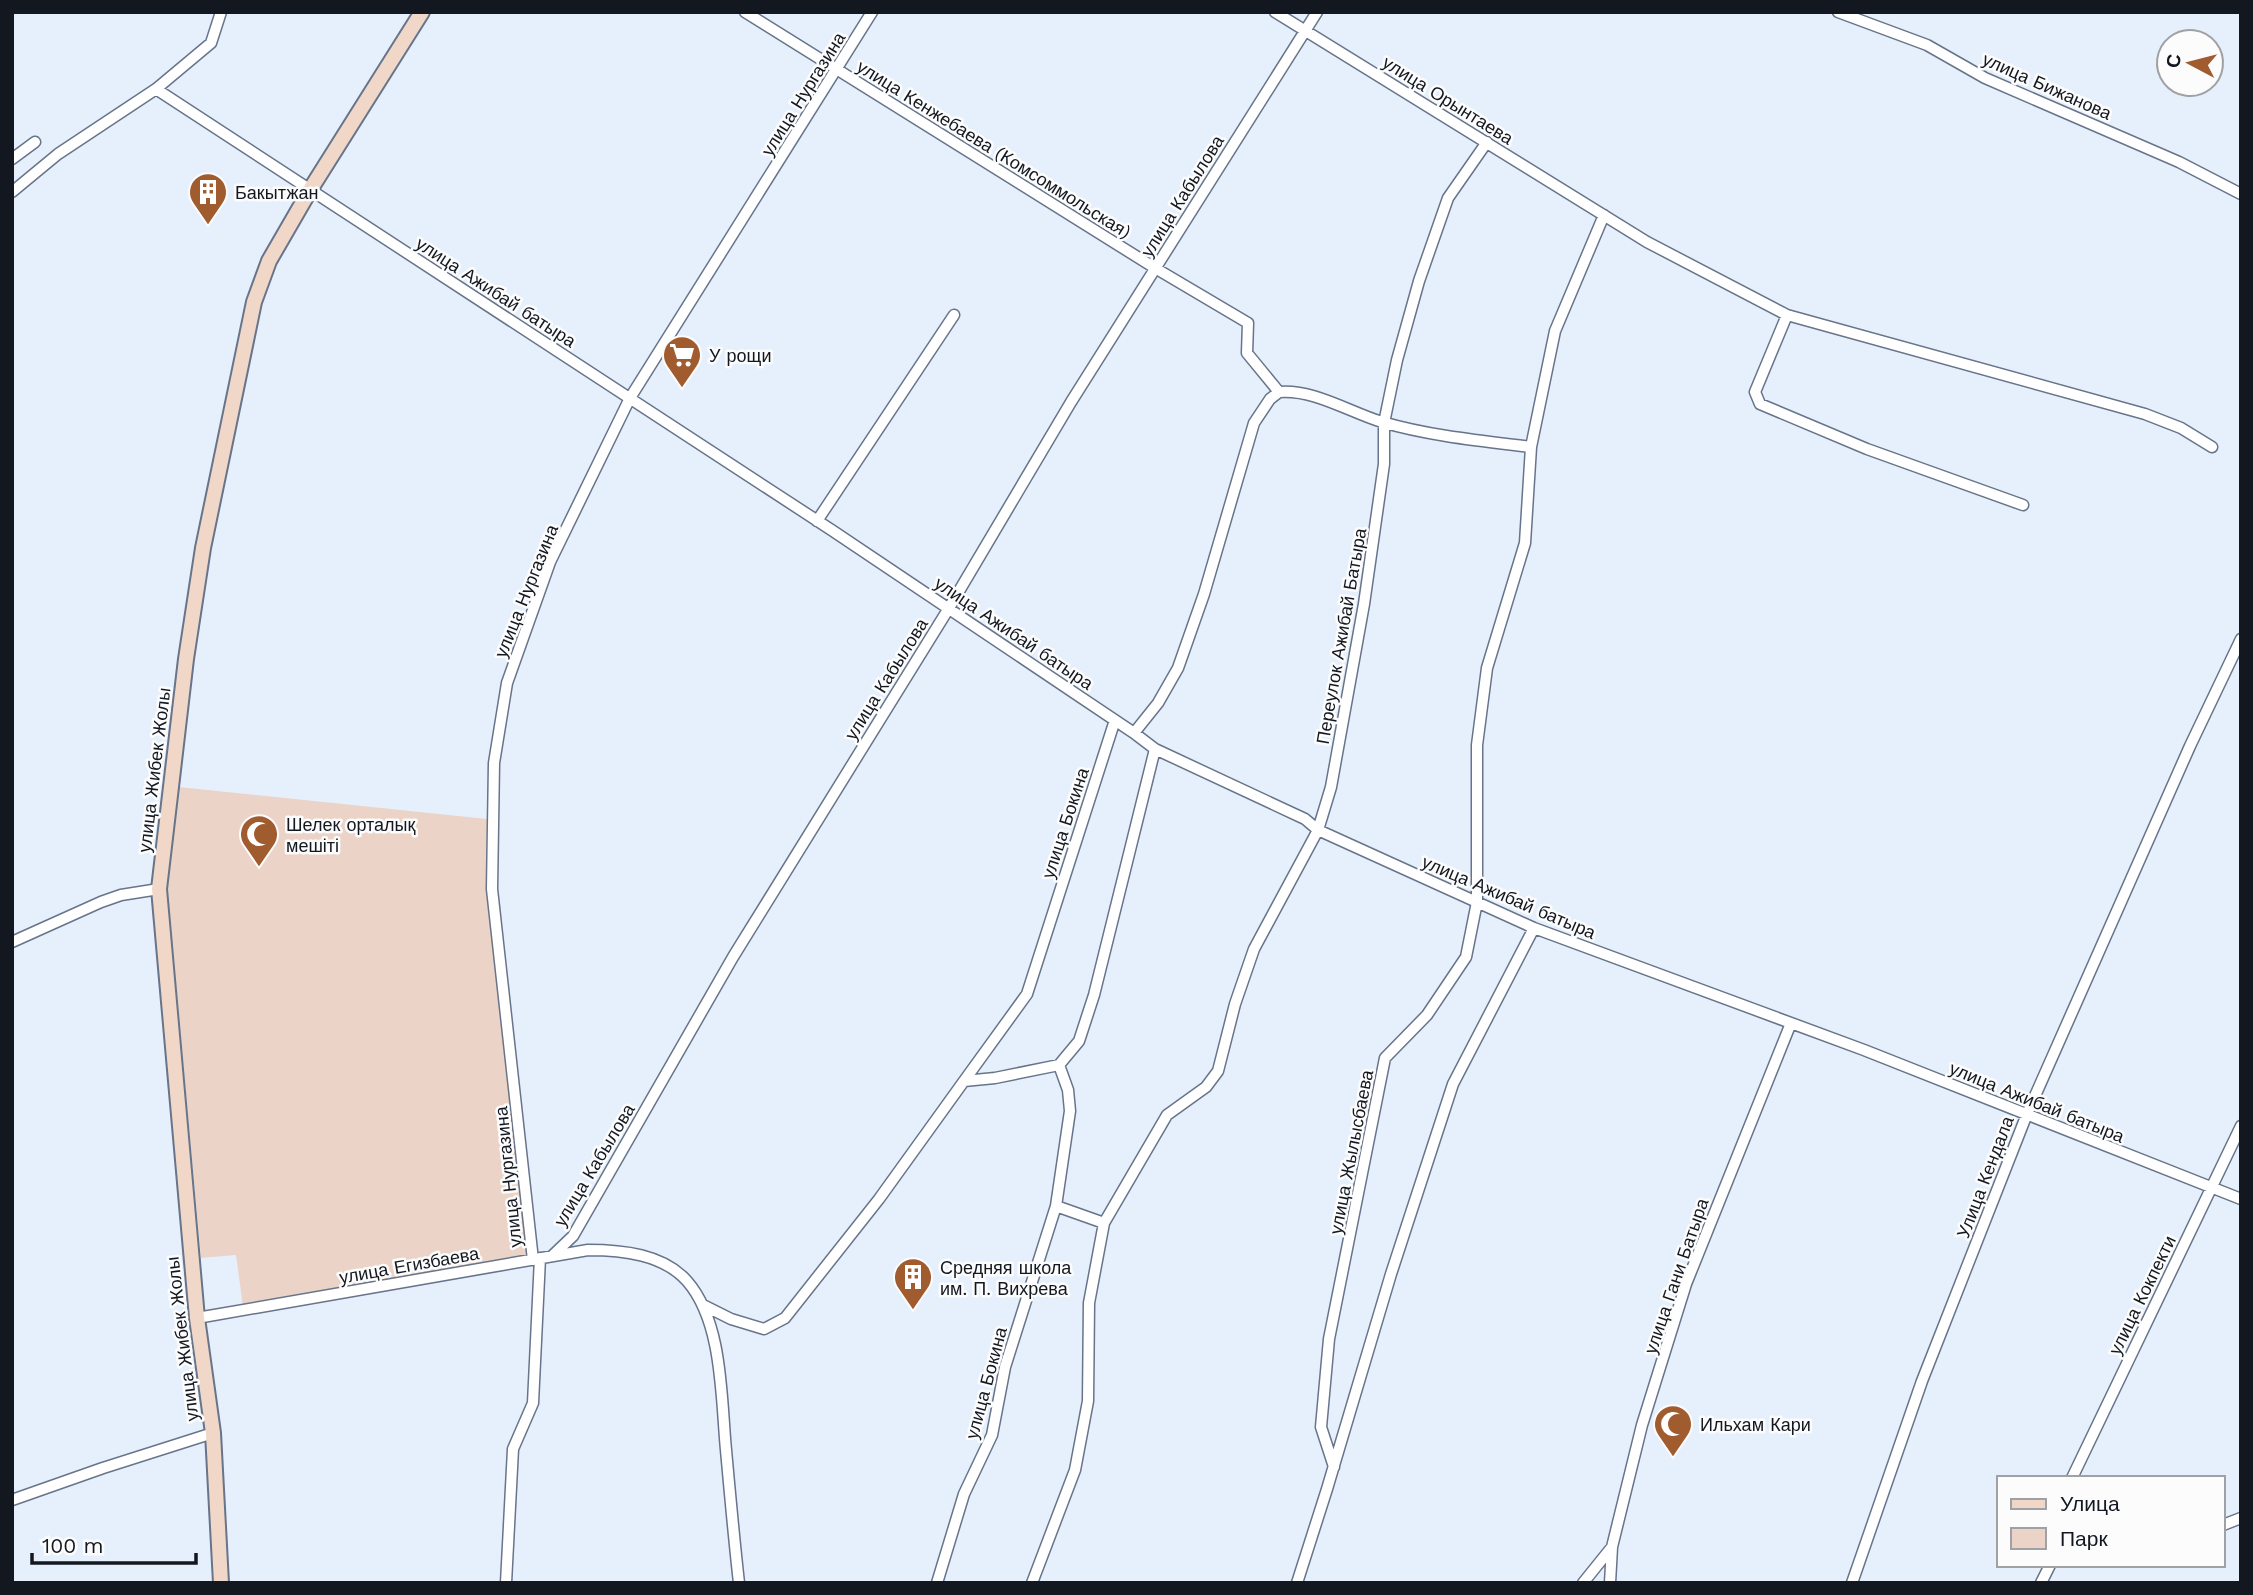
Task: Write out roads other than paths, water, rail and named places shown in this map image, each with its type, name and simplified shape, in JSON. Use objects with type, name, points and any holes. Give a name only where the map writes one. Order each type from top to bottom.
[{"type":"main road","name":"улица Жибек Жолы","points":[[221,1583],[213,1433],[197,1318],[159,889],[186,659],[203,548],[254,302],[269,261],[310,190],[422,12]]},
{"type":"street","points":[[12,192],[58,153],[156,89],[211,43],[221,12]]},
{"type":"street","name":"улица Кенжебаева (Комсоммольская)","points":[[745,12],[1155,268],[1248,323],[1247,354],[1279,392]]},
{"type":"street","name":"улица Нургазина","points":[[506,1583],[513,1450],[533,1403],[536,1259],[492,889],[494,763],[507,683],[550,562],[631,398],[872,12]]},
{"type":"street","name":"улица Орынтаева","points":[[1275,12],[1647,242],[1787,315],[2145,414],[2182,428],[2212,447]]},
{"type":"street","name":"улица Кабылова","points":[[552,1256],[573,1236],[733,957],[949,608],[1072,402],[1317,12]]},
{"type":"street","name":"улица Бижанова","points":[[1838,12],[1927,45],[1985,78],[2179,162],[2241,194]]},
{"type":"street","name":"улица Ажибай батыра","points":[[156,89],[949,608],[1155,749],[1305,819],[1318,830],[1534,928],[1791,1023],[2241,1199]]},
{"type":"street","points":[[12,159],[35,142]]},
{"type":"street","name":"Переулок Ажибай Батыра","points":[[1104,1223],[1171,1111],[1206,1087],[1218,1072],[1235,1004],[1254,949],[1318,830],[1331,787],[1364,604],[1384,464],[1384,423],[1397,360],[1419,281],[1448,198],[1487,142]]},
{"type":"street","name":"улица Жылысбаева","points":[[1334,1467],[1321,1427],[1329,1339],[1373,1129],[1385,1058],[1427,1015],[1466,957],[1477,902],[1478,745],[1487,668],[1525,543],[1531,447],[1555,331],[1604,215]]},
{"type":"street","points":[[817,521],[954,314]]},
{"type":"street","points":[[1787,315],[1755,392],[1760,404],[1867,449],[2023,505]]},
{"type":"street","points":[[1134,733],[1158,703],[1178,668],[1204,594],[1254,423],[1279,392],[1290,391],[1311,396],[1384,423],[1468,439],[1531,447]]},
{"type":"street","name":"Улица Кендала","points":[[1852,1583],[1922,1381],[2026,1114],[2190,746],[2241,639]]},
{"type":"street","name":"улица Бокина","points":[[703,1305],[731,1319],[764,1329],[785,1318],[879,1199],[1027,994],[1115,720]]},
{"type":"street","points":[[964,1081],[995,1078],[1059,1065],[1079,1041],[1094,995],[1155,749]]},
{"type":"street","points":[[12,942],[111,899],[159,889]]},
{"type":"street","points":[[1297,1583],[1391,1274],[1453,1084],[1534,928]]},
{"type":"street","name":"улица Гани Батыра","points":[[1610,1583],[1612,1547],[1643,1426],[1686,1284],[1791,1023]]},
{"type":"street","name":"улица Бокина","points":[[937,1583],[964,1494],[992,1435],[1005,1367],[1056,1206],[1070,1111],[1068,1090],[1059,1065]]},
{"type":"street","name":"улица Кокпекти","points":[[2073,1476],[2241,1126]]},
{"type":"street","points":[[1032,1583],[1075,1470],[1088,1401],[1089,1303],[1104,1223],[1056,1206]]},
{"type":"street","name":"улица Егизбаева","points":[[197,1318],[588,1250],[615,1250],[665,1265],[686,1280],[703,1305],[717,1353],[739,1583]]},
{"type":"street","points":[[12,1500],[213,1433]]},
{"type":"street","name":"улица Гани Батыра","points":[[1583,1583],[1612,1547]]},
{"type":"street","points":[[2041,1583],[2049,1567]]},
{"type":"place","name":"Бакытжан","points":[[208,226]]},
{"type":"place","name":"У рощи","points":[[682,389]]},
{"type":"place","name":"Шелек орталық мешіті","points":[[259,868]]},
{"type":"place","name":"Средняя школа им. П. Вихрева","points":[[913,1311]]},
{"type":"place","name":"Ильхам Кари","points":[[1673,1458]]}]
